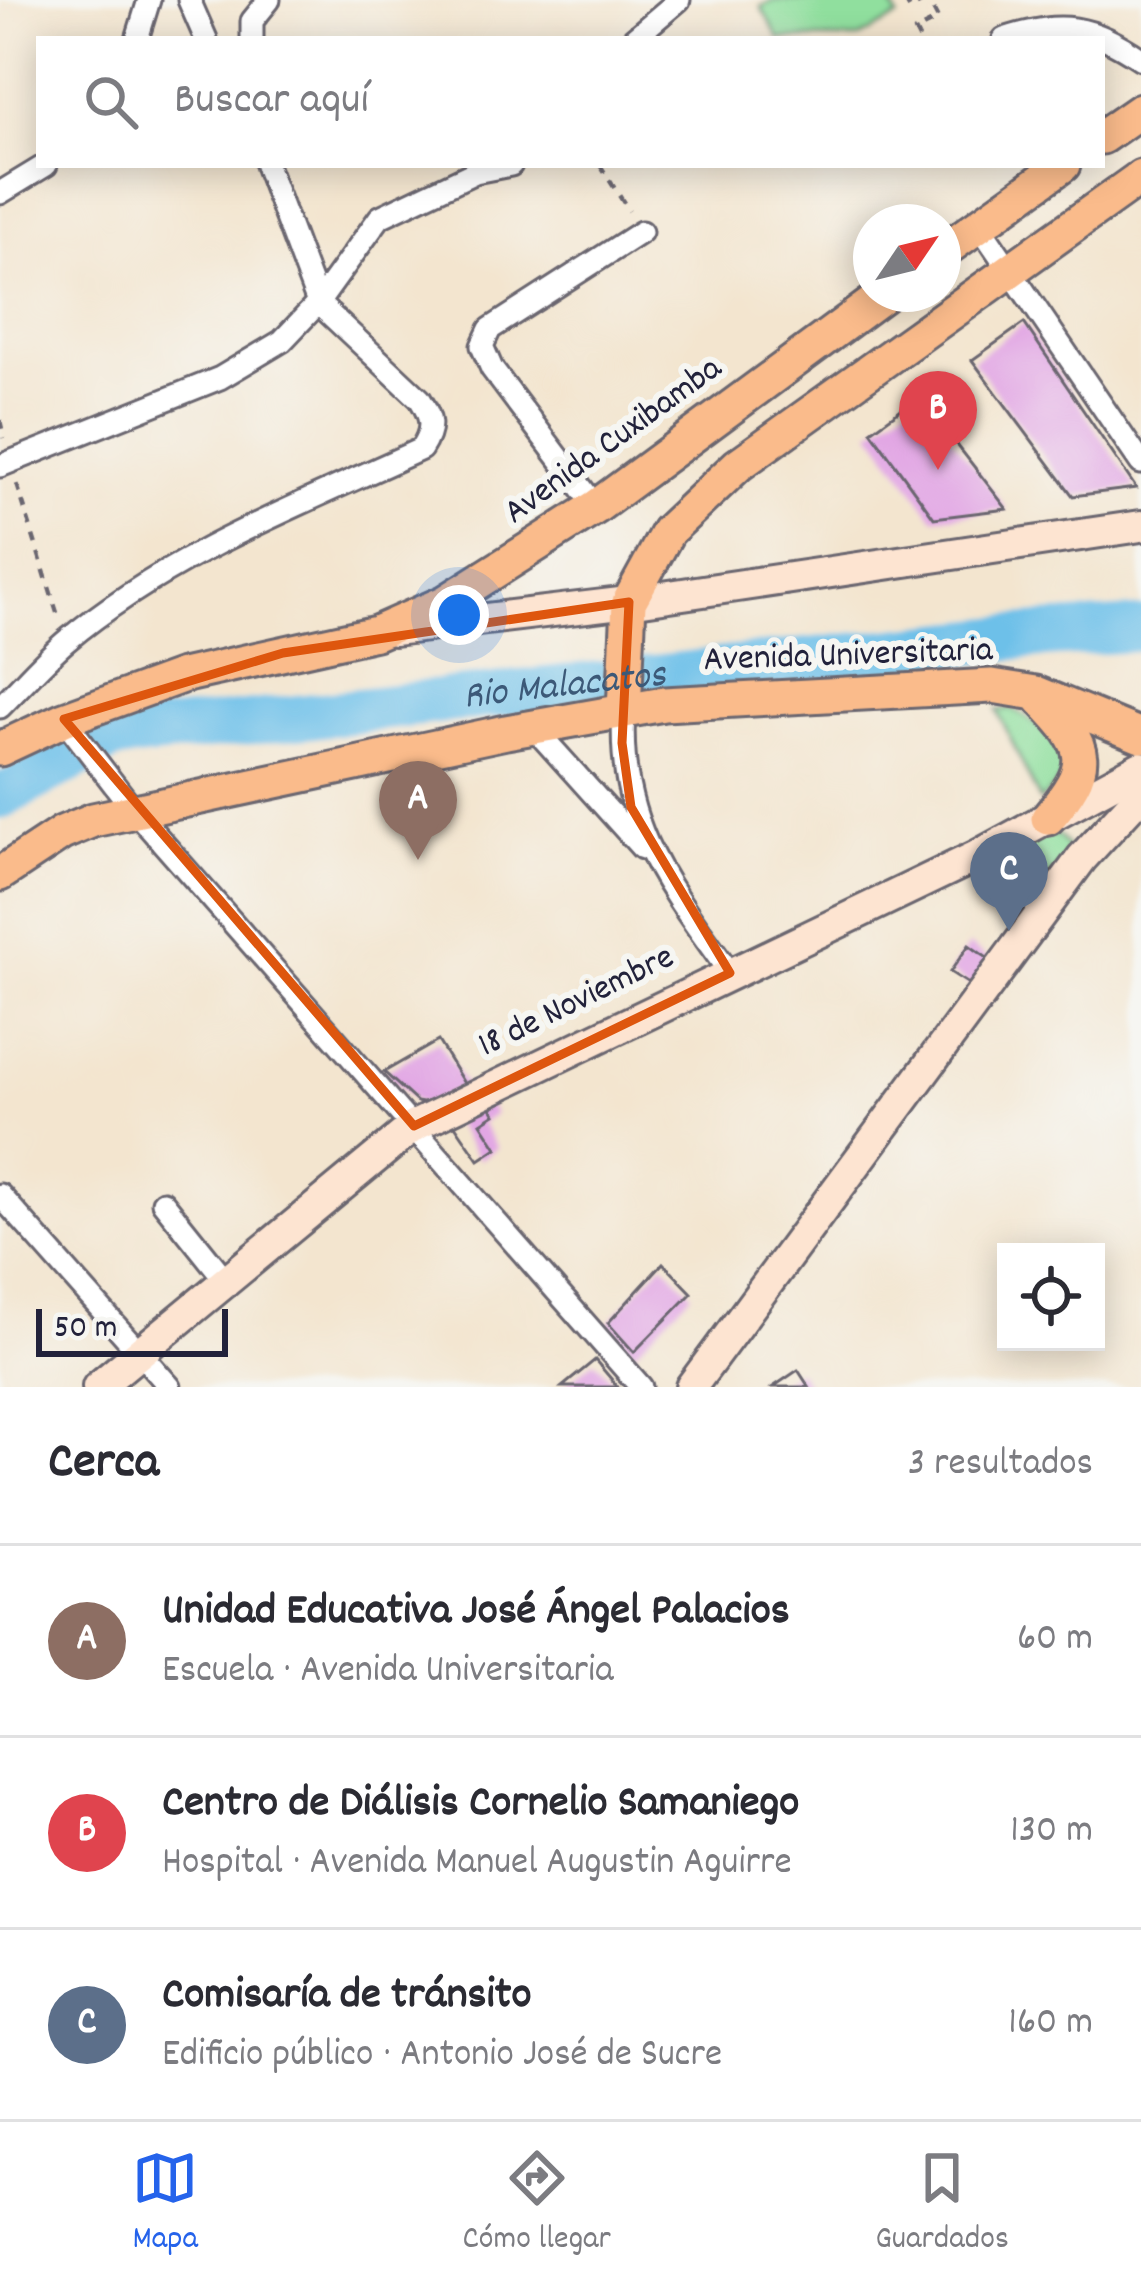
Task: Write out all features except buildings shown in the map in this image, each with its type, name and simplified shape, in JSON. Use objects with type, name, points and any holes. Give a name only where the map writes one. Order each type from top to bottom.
[{"type":"main road","points":[[1105,135],[1141,110]]},
{"type":"main road","points":[[961,238],[1059,168]]},
{"type":"main road","points":[[624,711],[629,602],[668,531],[738,465],[1141,177]]},
{"type":"main road","name":"Avenida Cuxibamba","points":[[0,748],[69,725],[182,676],[376,633],[462,593],[596,507],[861,312]]},
{"type":"main road","name":"Avenida Universitaria","points":[[0,874],[62,833],[127,801],[664,704],[992,686],[1036,693],[1141,736]]},
{"type":"main road","points":[[1036,693],[1073,735],[1082,761],[1078,782],[1045,820]]},
{"type":"street","points":[[138,36],[149,0]]},
{"type":"street","points":[[189,0],[205,36]]},
{"type":"street","points":[[252,36],[252,21],[268,0]]},
{"type":"street","points":[[637,36],[679,0]]},
{"type":"street","points":[[1018,36],[1066,26],[1102,34],[1141,59]]},
{"type":"street","points":[[0,193],[40,168]]},
{"type":"street","points":[[0,707],[66,641],[206,549],[421,449],[430,434],[431,416],[420,399],[318,303],[267,168]]},
{"type":"street","points":[[5,464],[220,378],[282,341],[318,303],[380,217],[480,168]]},
{"type":"street","points":[[979,225],[1141,463]]},
{"type":"street","points":[[596,507],[492,369],[482,346],[490,328],[641,232]]},
{"type":"street","points":[[376,633],[629,602],[1141,526]]},
{"type":"street","points":[[624,711],[624,776],[642,838],[730,973]]},
{"type":"street","points":[[69,725],[127,801],[641,1387]]},
{"type":"street","points":[[533,728],[658,867]]},
{"type":"street","name":"18 de Noviembre","points":[[98,1387],[414,1126],[1045,820],[1141,767]]},
{"type":"street","points":[[691,1387],[1082,858],[1141,794]]},
{"type":"street","points":[[1045,820],[1073,832],[1082,858]]},
{"type":"street","points":[[0,1195],[170,1387]]},
{"type":"street","points":[[163,1202],[227,1282]]},
{"type":"path","points":[[904,0],[910,9],[927,0],[938,19],[915,31],[918,36]]},
{"type":"path","points":[[602,168],[641,232]]},
{"type":"path","points":[[0,420],[5,464],[66,641]]},
{"type":"highlighted area","points":[[629,602],[622,743],[631,807],[730,973],[414,1126],[64,719],[283,653]]},
{"type":"green space","points":[[775,0],[889,0],[898,17],[863,36],[777,36],[761,7]]},
{"type":"green space","points":[[1011,709],[1040,727],[1062,756],[1061,778],[1040,801],[997,710]]},
{"type":"green space","points":[[1048,832],[1059,836],[1068,848],[1065,858],[1019,920],[976,866]]},
{"type":"waterway","name":"Rio Malacatos","points":[[0,797],[113,738],[1006,638],[1141,629]]},
{"type":"place","name":"Centro de Diálisis Cornelio Samaniego","points":[[938,470]]},
{"type":"place","name":"Unidad Educativa José Ángel Palacios","points":[[418,860]]},
{"type":"place","name":"Comisaría de tránsito","points":[[1009,931]]}]
